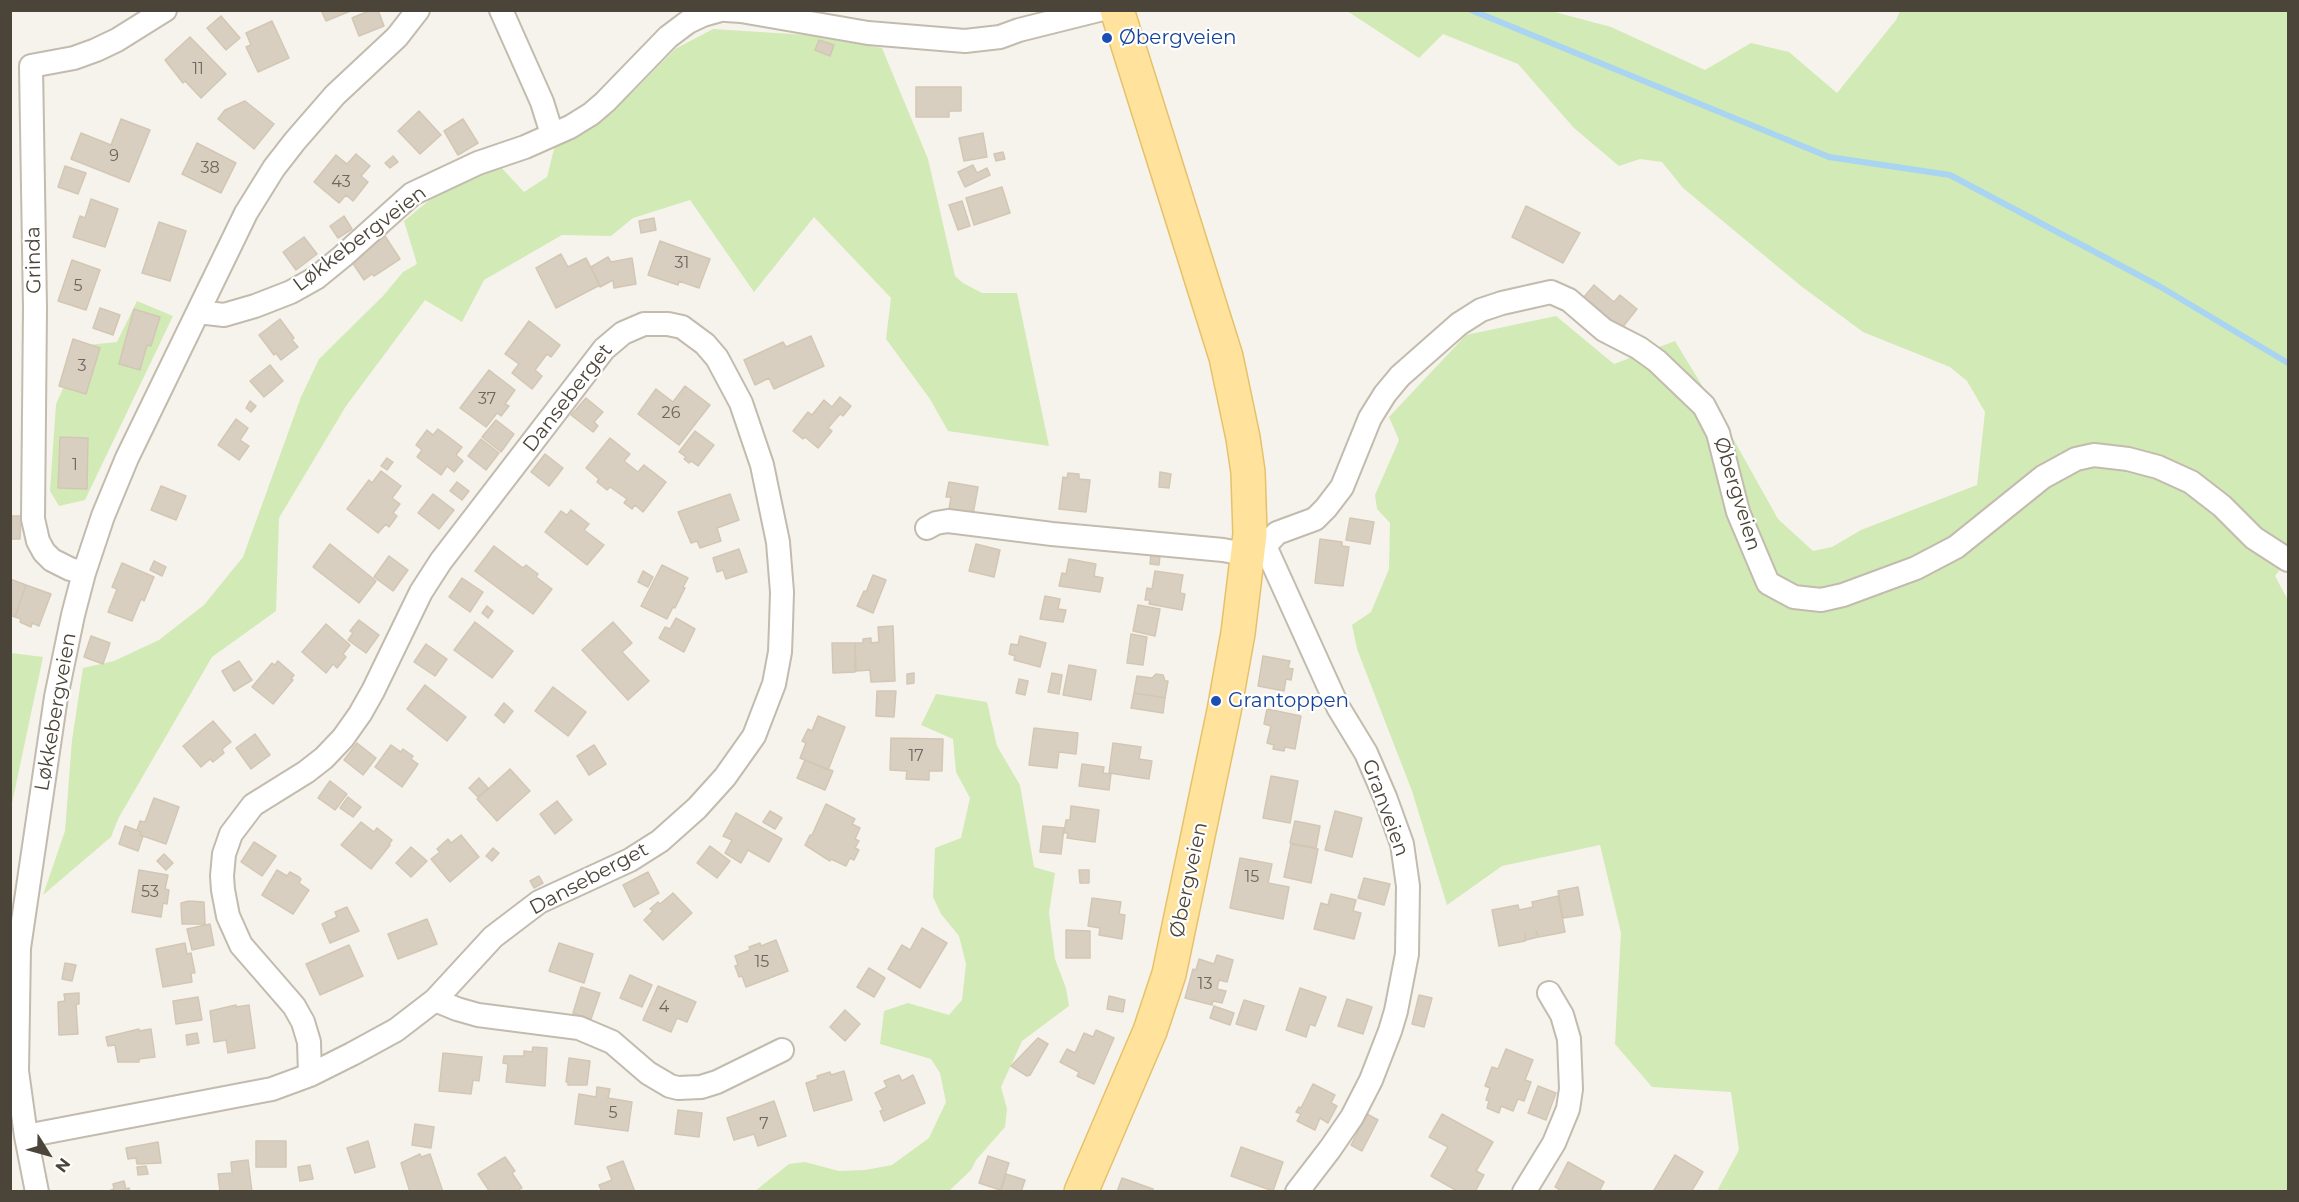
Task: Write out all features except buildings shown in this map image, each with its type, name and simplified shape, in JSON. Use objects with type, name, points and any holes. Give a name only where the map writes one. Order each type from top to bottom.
[{"type":"main road","name":"Øbergveien","points":[[1081,1191],[1150,1031],[1169,974],[1224,711],[1255,545],[1243,438],[1226,357],[1117,10]]},
{"type":"street","name":"Grinda","points":[[84,573],[70,570],[52,560],[44,552],[38,541],[33,519],[35,308],[31,66],[74,58],[96,50],[117,40],[165,10]]},
{"type":"street","name":"Løkkebergveien","points":[[37,1191],[26,1136],[17,1071],[19,948],[56,697],[84,573],[103,516],[127,459],[246,213],[274,168],[335,95],[397,37],[418,10]]},
{"type":"street","name":"Løkkebergveien","points":[[198,312],[224,315],[291,292],[316,278],[412,194],[478,163],[525,147],[570,127],[591,114],[668,37],[688,22],[721,10]]},
{"type":"street","points":[[726,10],[868,33],[965,41],[1000,37],[1099,10]]},
{"type":"street","points":[[503,11],[542,102],[552,134]]},
{"type":"street","name":"Øbergveien","points":[[1255,545],[1277,533],[1315,519],[1333,500],[1342,487],[1370,418],[1385,394],[1400,376],[1450,331],[1481,310],[1519,298],[1551,292],[1569,300],[1604,330],[1639,348],[1657,361],[1704,406],[1718,433],[1738,512],[1768,583],[1794,597],[1821,600],[1843,595],[1916,568],[1956,547],[2043,477],[2076,459],[2094,456],[2128,459],[2158,467],[2191,482],[2222,506],[2254,538],[2289,560]]},
{"type":"street","name":"Danseberget","points":[[310,1075],[309,1042],[303,1022],[294,1006],[241,945],[228,916],[222,876],[224,854],[231,834],[253,805],[306,772],[324,758],[343,738],[373,691],[421,592],[441,561],[604,349],[623,333],[644,324],[668,324],[681,327],[705,344],[717,358],[741,403],[762,465],[770,498],[778,542],[782,625],[778,663],[766,709],[754,736],[725,777],[697,808],[660,841],[630,860],[539,902],[493,937],[435,1000]]},
{"type":"street","points":[[927,528],[936,523],[948,522],[1223,550],[1255,545]]},
{"type":"street","name":"Granveien","points":[[1255,545],[1338,707],[1366,753],[1402,844],[1408,886],[1407,954],[1390,1031],[1371,1080],[1352,1117],[1296,1191]]},
{"type":"street","points":[[1524,1191],[1554,1143],[1568,1109],[1571,1089],[1569,1039],[1562,1015],[1549,993]]},
{"type":"street","points":[[26,1136],[230,1099],[272,1089],[310,1075],[396,1030],[435,1000],[478,1015],[579,1028],[612,1042],[648,1073],[678,1088],[700,1087],[717,1082],[782,1050]]},
{"type":"green space","points":[[1347,11],[1551,11],[1611,27],[1705,70],[1751,43],[1789,52],[1837,93],[1896,20],[1900,11],[2288,11],[2288,559],[2275,576],[2288,600],[2288,1191],[1717,1191],[1739,1150],[1731,1092],[1652,1087],[1615,1044],[1621,933],[1600,845],[1502,866],[1447,905],[1412,791],[1357,649],[1352,625],[1371,612],[1389,569],[1390,523],[1377,509],[1375,495],[1399,440],[1389,417],[1466,335],[1556,316],[1614,364],[1675,341],[1778,519],[1813,551],[1832,547],[1861,530],[1977,485],[1985,412],[1967,381],[1950,367],[1863,332],[1801,286],[1683,188],[1662,162],[1640,159],[1619,166],[1574,128],[1518,64],[1443,34],[1419,58]]},
{"type":"green space","points":[[713,29],[807,35],[882,48],[928,159],[955,276],[982,293],[1017,293],[1049,446],[948,431],[930,399],[886,339],[891,298],[814,217],[754,292],[690,200],[633,218],[611,236],[562,235],[484,280],[462,322],[425,300],[346,406],[279,518],[276,611],[212,657],[118,819],[111,837],[43,895],[65,831],[72,740],[83,668],[114,661],[159,640],[204,605],[243,557],[301,397],[319,359],[383,296],[403,272],[417,264],[404,221],[454,180],[499,165],[524,192],[547,177],[555,145],[597,122],[635,90],[675,49]]},
{"type":"green space","points":[[137,301],[173,316],[85,500],[59,506],[50,491],[56,404],[88,345],[117,342]]},
{"type":"green space","points":[[10,653],[43,657],[11,808]]},
{"type":"green space","points":[[936,694],[987,702],[997,746],[1020,785],[1034,867],[1055,873],[1049,913],[1055,959],[1066,988],[1069,1006],[1022,1041],[1001,1087],[1007,1109],[1005,1127],[976,1160],[971,1170],[949,1191],[755,1191],[789,1164],[805,1162],[839,1171],[865,1170],[892,1165],[929,1138],[946,1102],[940,1073],[931,1059],[880,1044],[884,1011],[908,1003],[949,1015],[962,1000],[966,964],[959,936],[941,914],[933,897],[935,848],[961,838],[970,798],[956,772],[953,739],[921,725]]},
{"type":"waterway","points":[[1471,10],[1829,157],[1950,175],[2159,286],[2288,363]]},
{"type":"place","name":"Øbergveien","points":[[1107,38]]},
{"type":"place","name":"Grantoppen","points":[[1216,701]]}]
